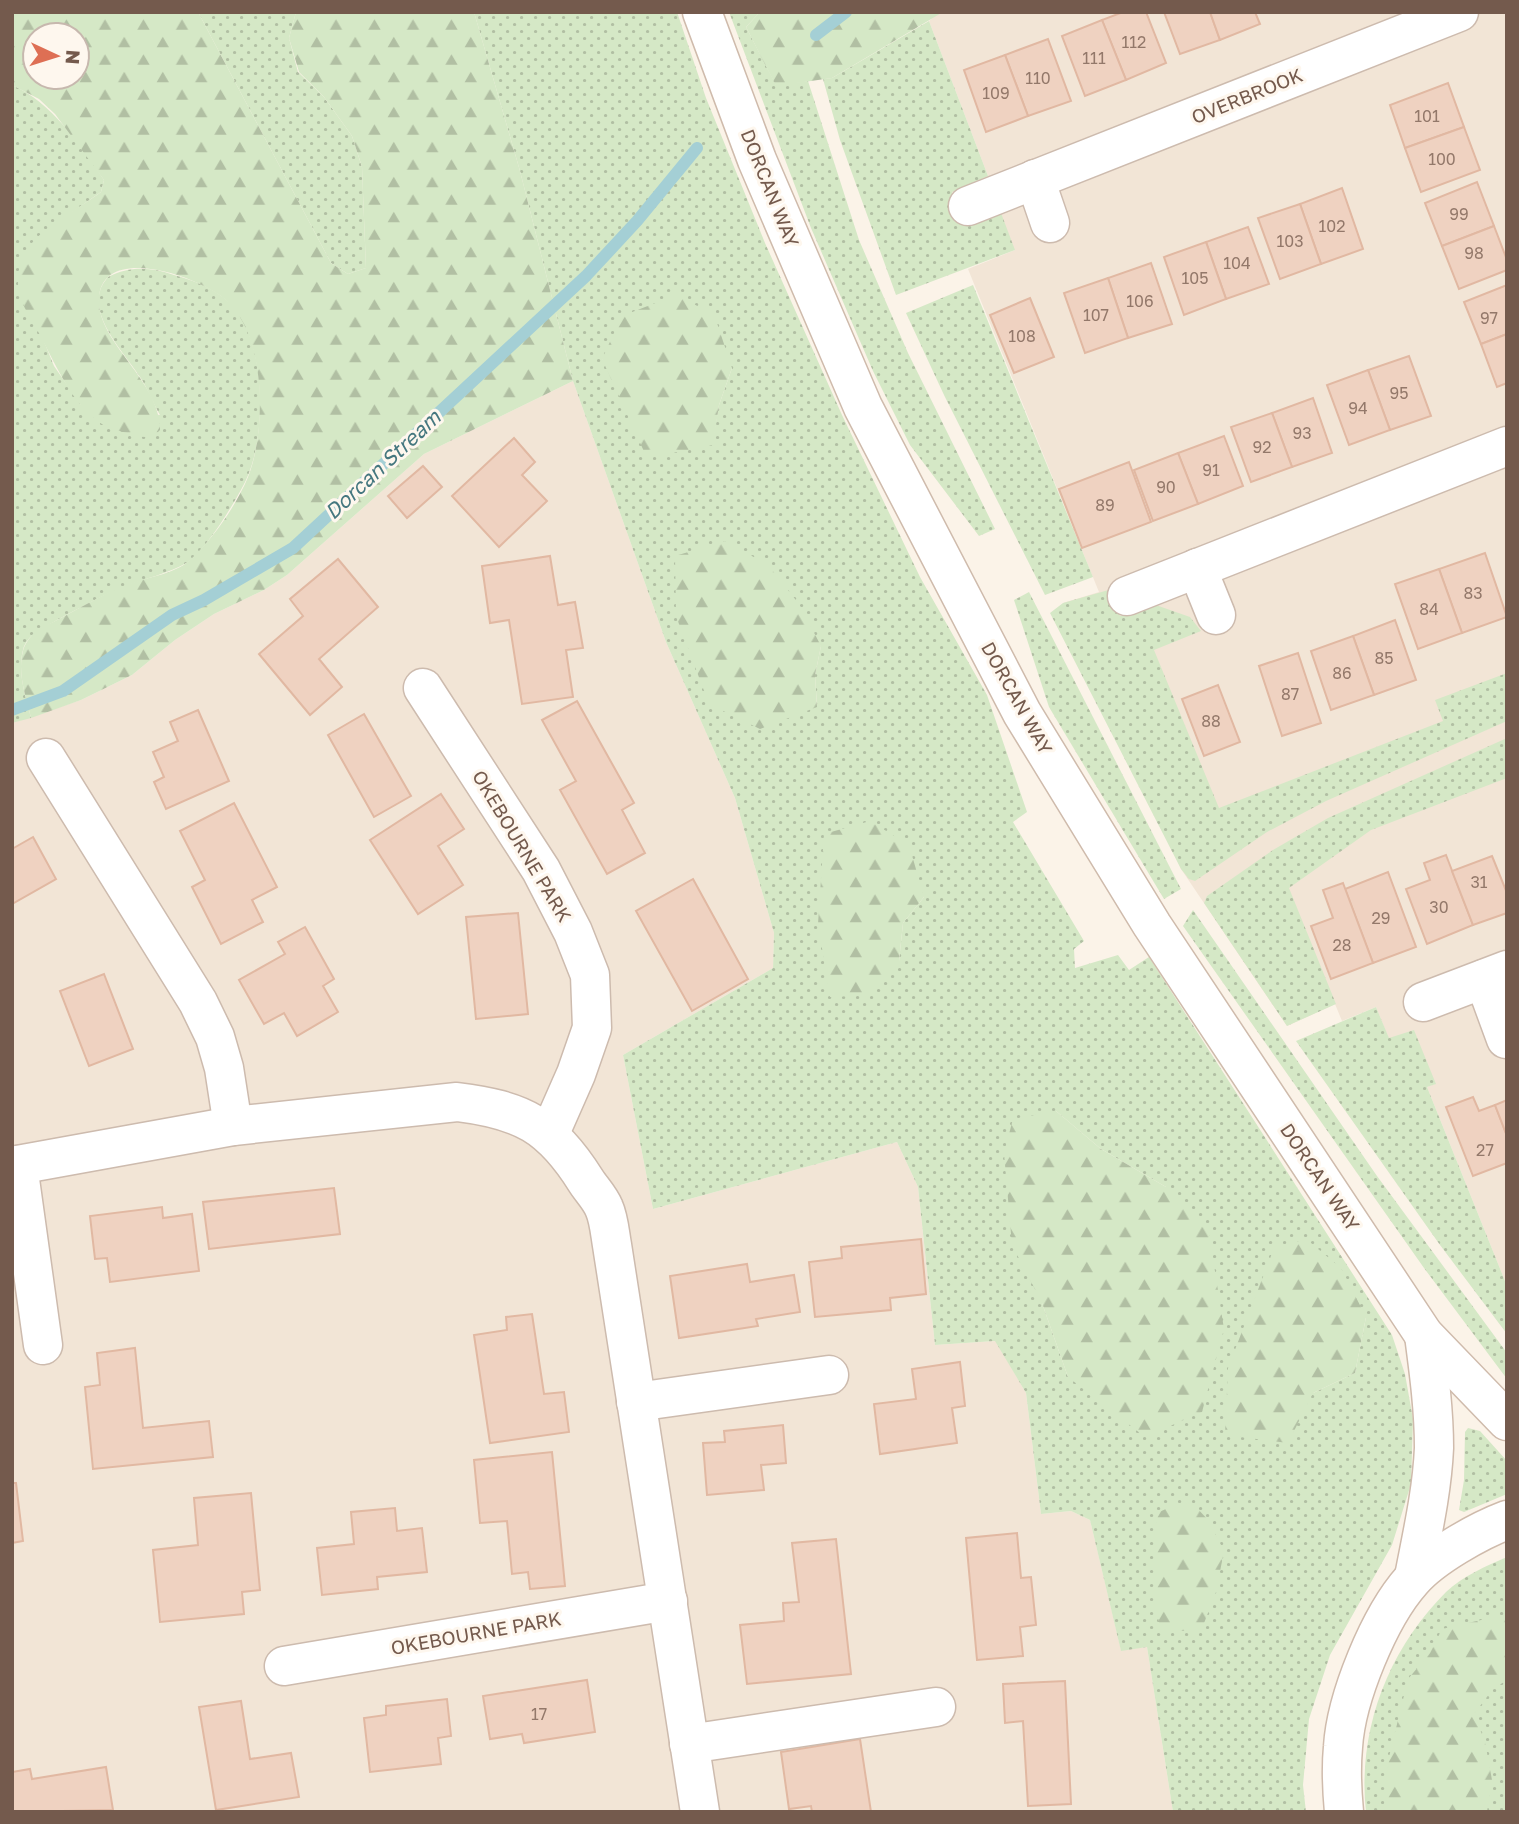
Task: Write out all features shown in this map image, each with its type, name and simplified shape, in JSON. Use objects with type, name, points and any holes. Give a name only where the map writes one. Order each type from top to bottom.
[{"type":"street","name":"DORCAN WAY","points":[[702,12],[757,160],[863,407],[1022,713],[1152,925],[1424,1335],[1507,1420]]},
{"type":"street","name":"OVERBROOK","points":[[968,206],[1459,12]]},
{"type":"street","points":[[1035,179],[1050,223]]},
{"type":"street","points":[[1127,596],[1507,446]]},
{"type":"street","points":[[1196,568],[1216,615]]},
{"type":"street","name":"OKEBOURNE PARK","points":[[423,688],[541,870],[573,932],[590,975],[592,1028],[576,1074],[550,1133]]},
{"type":"street","points":[[46,758],[198,1002],[218,1047],[224,1068],[233,1126]]},
{"type":"street","points":[[1423,1002],[1496,974],[1506,1039]]},
{"type":"street","points":[[43,1345],[15,1165],[233,1126],[457,1102],[488,1105],[517,1115],[550,1133],[569,1153],[604,1208],[701,1812]]},
{"type":"street","name":"DORCAN WAY","points":[[1414,1577],[1428,1506],[1434,1449],[1432,1391],[1424,1335]]},
{"type":"street","points":[[636,1402],[829,1375]]},
{"type":"street","points":[[1344,1812],[1343,1745],[1354,1692],[1392,1606],[1414,1577],[1480,1531],[1507,1520]]},
{"type":"street","name":"OKEBOURNE PARK","points":[[284,1666],[668,1601]]},
{"type":"street","points":[[689,1744],[936,1707]]},
{"type":"shaded area","points":[[940,12],[1507,12],[1507,1286],[1427,1087],[1435,1084],[1414,1031],[1389,1039],[1376,1007],[1342,1021],[1335,1004],[1287,1026],[1181,869],[1063,603],[1099,592],[968,269],[1015,250],[965,225],[952,191],[988,176],[929,21]]},
{"type":"shaded area","points":[[573,381],[666,642],[735,798],[774,933],[773,968],[623,1055],[653,1209],[897,1142],[918,1187],[935,1345],[996,1341],[1026,1393],[1041,1514],[1071,1511],[1090,1520],[1121,1650],[1147,1647],[1173,1812],[12,1812],[12,723],[81,700],[132,675],[175,640],[214,614],[264,590],[287,575],[424,454]]},
{"type":"green space","points":[[12,12],[198,12],[331,263],[348,274],[366,268],[362,167],[352,136],[324,97],[299,72],[289,38],[296,12],[474,12],[520,171],[573,381],[424,454],[287,575],[264,590],[214,614],[175,640],[132,675],[81,700],[31,718],[21,668],[27,641],[42,627],[117,589],[180,567],[199,551],[224,521],[248,477],[254,458],[260,412],[257,364],[251,341],[243,321],[231,305],[219,295],[180,276],[136,268],[117,271],[104,281],[99,299],[101,315],[118,347],[151,395],[158,412],[160,430],[146,437],[117,430],[100,423],[80,404],[59,372],[24,306],[19,293],[18,274],[23,256],[38,237],[101,192],[104,180],[55,114],[39,99],[24,91],[91,91],[91,21],[21,21],[21,90],[12,85]]},
{"type":"green space","points":[[198,12],[296,12],[289,38],[298,72],[324,97],[352,136],[362,167],[366,268],[348,274],[331,263]]},
{"type":"green space","points":[[474,12],[677,12],[706,98],[765,243],[842,415],[920,577],[987,695],[1027,812],[1013,822],[1084,941],[1074,949],[1075,968],[1118,955],[1129,970],[1149,957],[1392,1335],[1405,1374],[1413,1419],[1411,1484],[1392,1545],[1330,1655],[1309,1719],[1303,1785],[1306,1812],[1173,1812],[1147,1647],[1121,1651],[1090,1520],[1071,1511],[1041,1514],[1026,1393],[995,1341],[935,1345],[918,1187],[897,1142],[653,1209],[623,1055],[773,968],[774,933],[735,798],[666,642],[573,381],[520,171]],"holes":[[[602,359],[732,368],[719,405],[712,445]],[[675,556],[821,646],[815,675],[817,706]],[[824,834],[924,897],[903,923],[899,961]],[[1056,1111],[1101,1149],[1166,1187],[1068,1377],[1042,1303]],[[1366,1317],[1355,1373],[1313,1393]]]},
{"type":"green space","points":[[729,12],[760,12],[746,27],[776,85],[808,81],[859,240],[908,353],[995,529],[979,536],[910,445],[873,371],[811,228]]},
{"type":"green space","points":[[760,12],[943,12],[832,78],[776,86],[746,27]]},
{"type":"green space","points":[[929,21],[988,176],[952,192],[965,225],[1001,213],[1015,250],[896,295],[840,140],[823,79],[832,78]]},
{"type":"green space","points":[[12,85],[40,102],[52,113],[75,139],[104,180],[101,192],[58,222],[43,339],[54,366],[81,405],[160,415],[143,382],[105,325],[99,302],[101,289],[108,277],[132,269],[148,269],[197,283],[211,289],[230,303],[242,319],[251,340],[257,364],[260,414],[258,439],[246,480],[220,524],[195,556],[173,570],[98,598],[42,629],[28,640],[23,650],[21,667],[31,718],[12,723]]},
{"type":"green space","points":[[973,285],[1093,577],[1045,595],[944,395],[906,313]]},
{"type":"green space","points":[[676,295],[711,313],[732,368],[719,405],[713,445],[647,458],[602,359],[622,316]]},
{"type":"green space","points":[[725,541],[768,565],[799,604],[821,646],[815,675],[817,707],[760,729],[709,704],[676,616],[675,556]]},
{"type":"green space","points":[[1112,589],[1120,616],[1153,604],[1190,617],[1201,631],[1154,650],[1219,808],[1443,721],[1435,700],[1507,673],[1507,721],[1326,801],[1267,832],[1195,881],[1189,879],[1181,869],[1050,613],[1063,603]]},
{"type":"green space","points":[[1029,592],[1181,889],[1164,899],[1049,707],[1014,600]]},
{"type":"green space","points":[[1507,738],[1507,778],[1371,830],[1289,888],[1336,1004],[1287,1026],[1204,903],[1207,896],[1273,850],[1328,818]]},
{"type":"green space","points":[[870,821],[909,845],[924,897],[903,923],[899,961],[871,995],[830,997],[818,924],[824,834]]},
{"type":"green space","points":[[1193,910],[1377,1176],[1507,1353],[1507,1379],[1424,1268],[1183,926]]},
{"type":"green space","points":[[1376,1007],[1389,1038],[1414,1030],[1436,1084],[1427,1087],[1507,1286],[1507,1334],[1440,1245],[1296,1041]]},
{"type":"green space","points":[[1056,1111],[1101,1149],[1166,1187],[1209,1233],[1224,1329],[1202,1412],[1145,1437],[1068,1377],[1042,1303],[1012,1245],[1004,1153],[1013,1119]]},
{"type":"green space","points":[[1306,1239],[1341,1268],[1366,1317],[1355,1373],[1313,1393],[1288,1443],[1225,1435],[1228,1368],[1274,1248]]},
{"type":"green space","points":[[1468,1428],[1480,1431],[1507,1461],[1507,1494],[1464,1512],[1459,1510],[1464,1480],[1465,1432]]},
{"type":"green space","points":[[1179,1503],[1196,1507],[1209,1521],[1224,1551],[1216,1592],[1201,1631],[1161,1631],[1155,1604],[1157,1513]]},
{"type":"green space","points":[[1507,1557],[1507,1812],[1366,1812],[1364,1781],[1372,1722],[1393,1665],[1408,1639],[1446,1592],[1467,1576]]},
{"type":"green space","points":[[1507,1614],[1507,1680],[1493,1689],[1474,1714],[1485,1742],[1492,1780],[1487,1812],[1388,1812],[1384,1808],[1389,1757],[1408,1679],[1430,1653],[1442,1629]]},
{"type":"building","points":[[1123,12],[1146,12],[1166,63],[1126,80],[1102,20]]},
{"type":"building","points":[[1164,12],[1210,12],[1220,40],[1180,54]]},
{"type":"building","points":[[1210,12],[1255,12],[1260,24],[1220,40]]},
{"type":"building","points":[[1102,20],[1126,80],[1085,96],[1062,36]]},
{"type":"building","points":[[1048,39],[1071,101],[1028,116],[1005,55]]},
{"type":"building","points":[[1005,55],[1028,116],[986,132],[964,70]]},
{"type":"building","points":[[1448,83],[1464,127],[1405,148],[1390,105]]},
{"type":"building","points":[[1464,127],[1480,170],[1421,192],[1405,148]]},
{"type":"building","points":[[1477,182],[1494,226],[1442,246],[1425,203]]},
{"type":"building","points":[[1342,188],[1363,249],[1321,264],[1300,204]]},
{"type":"building","points":[[1300,204],[1321,264],[1280,279],[1258,218]]},
{"type":"building","points":[[1494,226],[1507,260],[1507,270],[1459,289],[1442,246]]},
{"type":"building","points":[[1248,227],[1269,284],[1226,299],[1206,242]]},
{"type":"building","points":[[1206,242],[1226,299],[1184,315],[1164,257]]},
{"type":"building","points":[[1151,263],[1172,324],[1128,338],[1108,278]]},
{"type":"building","points":[[1108,278],[1128,338],[1085,353],[1064,293]]},
{"type":"building","points":[[1507,285],[1507,334],[1481,344],[1464,302]]},
{"type":"building","points":[[1030,298],[1054,357],[1014,373],[990,315]]},
{"type":"building","points":[[1507,334],[1507,383],[1497,387],[1481,344]]},
{"type":"building","points":[[1409,356],[1431,416],[1390,430],[1368,370]]},
{"type":"building","points":[[1368,370],[1390,430],[1349,445],[1327,385]]},
{"type":"building","points":[[1313,398],[1332,453],[1292,467],[1272,413]]},
{"type":"building","points":[[1272,413],[1292,467],[1251,482],[1231,427]]},
{"type":"building","points":[[1224,436],[1243,486],[1198,504],[1178,453]]},
{"type":"building","points":[[514,438],[535,462],[522,475],[547,501],[499,547],[452,496]]},
{"type":"building","points":[[1178,453],[1198,504],[1153,521],[1134,470]]},
{"type":"building","points":[[1129,462],[1151,522],[1082,548],[1059,489]]},
{"type":"building","points":[[423,466],[442,487],[407,518],[388,496]]},
{"type":"building","points":[[1485,553],[1507,617],[1462,633],[1439,569]]},
{"type":"building","points":[[550,556],[558,605],[575,602],[583,648],[566,650],[573,697],[522,704],[509,620],[490,623],[482,566]]},
{"type":"building","points":[[338,559],[378,607],[319,659],[342,687],[310,715],[259,654],[303,616],[290,599]]},
{"type":"building","points":[[1439,569],[1462,633],[1418,649],[1395,584]]},
{"type":"building","points":[[1395,620],[1416,680],[1374,695],[1353,636]]},
{"type":"building","points":[[1353,636],[1374,695],[1331,710],[1311,651]]},
{"type":"building","points":[[1298,653],[1321,723],[1282,736],[1259,666]]},
{"type":"building","points":[[1218,685],[1240,742],[1204,756],[1182,699]]},
{"type":"building","points":[[577,701],[634,803],[622,810],[645,853],[607,874],[560,790],[576,781],[542,720]]},
{"type":"building","points":[[198,710],[229,781],[166,809],[154,782],[164,777],[153,752],[178,741],[170,722]]},
{"type":"building","points":[[364,714],[411,796],[374,817],[328,735]]},
{"type":"building","points":[[441,794],[464,829],[438,846],[463,885],[418,914],[370,840]]},
{"type":"building","points":[[234,803],[277,887],[252,900],[263,922],[221,944],[192,887],[205,880],[180,831]]},
{"type":"building","points":[[33,837],[56,879],[12,904],[12,849]]},
{"type":"building","points":[[1446,855],[1473,925],[1427,944],[1406,889],[1430,880],[1424,863]]},
{"type":"building","points":[[1492,856],[1507,893],[1507,913],[1473,925],[1452,871]]},
{"type":"building","points":[[1388,872],[1416,947],[1373,963],[1345,889]]},
{"type":"building","points":[[693,879],[748,979],[692,1011],[636,911]]},
{"type":"building","points":[[1343,883],[1373,963],[1331,979],[1311,926],[1333,918],[1323,890]]},
{"type":"building","points":[[518,913],[528,1014],[476,1019],[466,917]]},
{"type":"building","points":[[305,927],[334,979],[323,986],[338,1012],[297,1036],[284,1013],[264,1024],[239,980],[285,954],[278,942]]},
{"type":"building","points":[[104,974],[133,1049],[89,1066],[60,991]]},
{"type":"building","points":[[1473,1097],[1479,1111],[1495,1105],[1507,1136],[1507,1163],[1473,1176],[1446,1107]]},
{"type":"building","points":[[1507,1100],[1507,1136],[1495,1105]]},
{"type":"building","points":[[334,1188],[340,1234],[209,1249],[203,1202]]},
{"type":"building","points":[[162,1207],[163,1218],[192,1214],[199,1271],[110,1282],[107,1258],[95,1259],[90,1216]]},
{"type":"building","points":[[921,1239],[926,1294],[890,1298],[891,1310],[815,1317],[809,1262],[842,1258],[841,1247]]},
{"type":"building","points":[[747,1264],[750,1282],[794,1275],[800,1312],[756,1319],[758,1326],[679,1338],[670,1276]]},
{"type":"building","points":[[532,1314],[544,1394],[564,1392],[569,1432],[490,1443],[474,1335],[507,1330],[506,1317]]},
{"type":"building","points":[[135,1348],[143,1428],[209,1421],[213,1457],[93,1469],[85,1387],[100,1385],[97,1353]]},
{"type":"building","points":[[960,1362],[965,1406],[952,1408],[957,1443],[880,1454],[874,1404],[916,1399],[912,1369]]},
{"type":"building","points":[[783,1425],[786,1463],[761,1465],[764,1490],[707,1495],[703,1443],[725,1442],[724,1431]]},
{"type":"building","points":[[552,1452],[565,1586],[530,1589],[528,1572],[512,1574],[507,1521],[480,1523],[474,1460]]},
{"type":"building","points":[[12,1483],[16,1483],[23,1541],[12,1543]]},
{"type":"building","points":[[251,1493],[260,1590],[242,1592],[244,1614],[160,1622],[153,1550],[198,1545],[194,1498]]},
{"type":"building","points":[[395,1508],[397,1531],[422,1528],[427,1572],[377,1577],[378,1589],[322,1595],[317,1548],[354,1544],[351,1512]]},
{"type":"building","points":[[1017,1533],[1021,1578],[1031,1577],[1036,1625],[1020,1627],[1023,1656],[977,1660],[966,1538]]},
{"type":"building","points":[[836,1539],[851,1674],[747,1684],[740,1625],[784,1621],[783,1603],[799,1602],[792,1543]]},
{"type":"building","points":[[587,1680],[595,1732],[524,1743],[522,1734],[490,1739],[483,1696]]},
{"type":"building","points":[[1065,1681],[1071,1804],[1028,1806],[1023,1721],[1005,1723],[1003,1684]]},
{"type":"building","points":[[447,1699],[451,1736],[438,1738],[441,1764],[370,1772],[364,1718],[386,1715],[386,1706]]},
{"type":"building","points":[[241,1701],[250,1759],[291,1753],[299,1797],[216,1810],[199,1707]]},
{"type":"building","points":[[860,1739],[871,1812],[812,1812],[811,1806],[789,1809],[781,1752]]},
{"type":"building","points":[[106,1767],[113,1810],[12,1812],[12,1772],[30,1769],[32,1779]]},
{"type":"waterway","name":"Dorcan Stream","points":[[816,35],[846,12]]},
{"type":"waterway","name":"Dorcan Stream","points":[[12,710],[63,691],[172,615],[204,600],[293,548],[586,276],[637,221],[697,148]]}]
